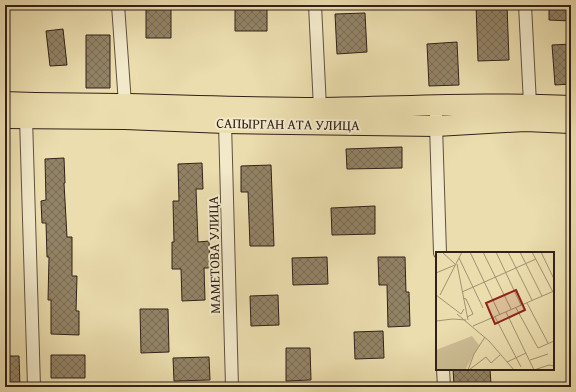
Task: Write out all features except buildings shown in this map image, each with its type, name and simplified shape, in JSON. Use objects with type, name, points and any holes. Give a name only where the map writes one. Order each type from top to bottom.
[{"type":"main road","name":"САПЫРГАН АТА УЛИЦА","points":[[5,102],[320,108],[530,104],[571,106]]},
{"type":"main road","name":"САПЫРГАН АТА УЛИЦА","points":[[5,118],[125,119],[225,123],[436,126],[525,121],[571,123]]},
{"type":"street","points":[[118,5],[125,104]]},
{"type":"street","points":[[315,5],[320,108]]},
{"type":"street","points":[[525,5],[530,104]]},
{"type":"street","points":[[436,106],[440,252]]},
{"type":"street","points":[[26,118],[34,387]]},
{"type":"street","name":"МАМЕТОВА УЛИЦА","points":[[225,123],[232,387]]},
{"type":"street","points":[[443,370],[444,387]]}]
